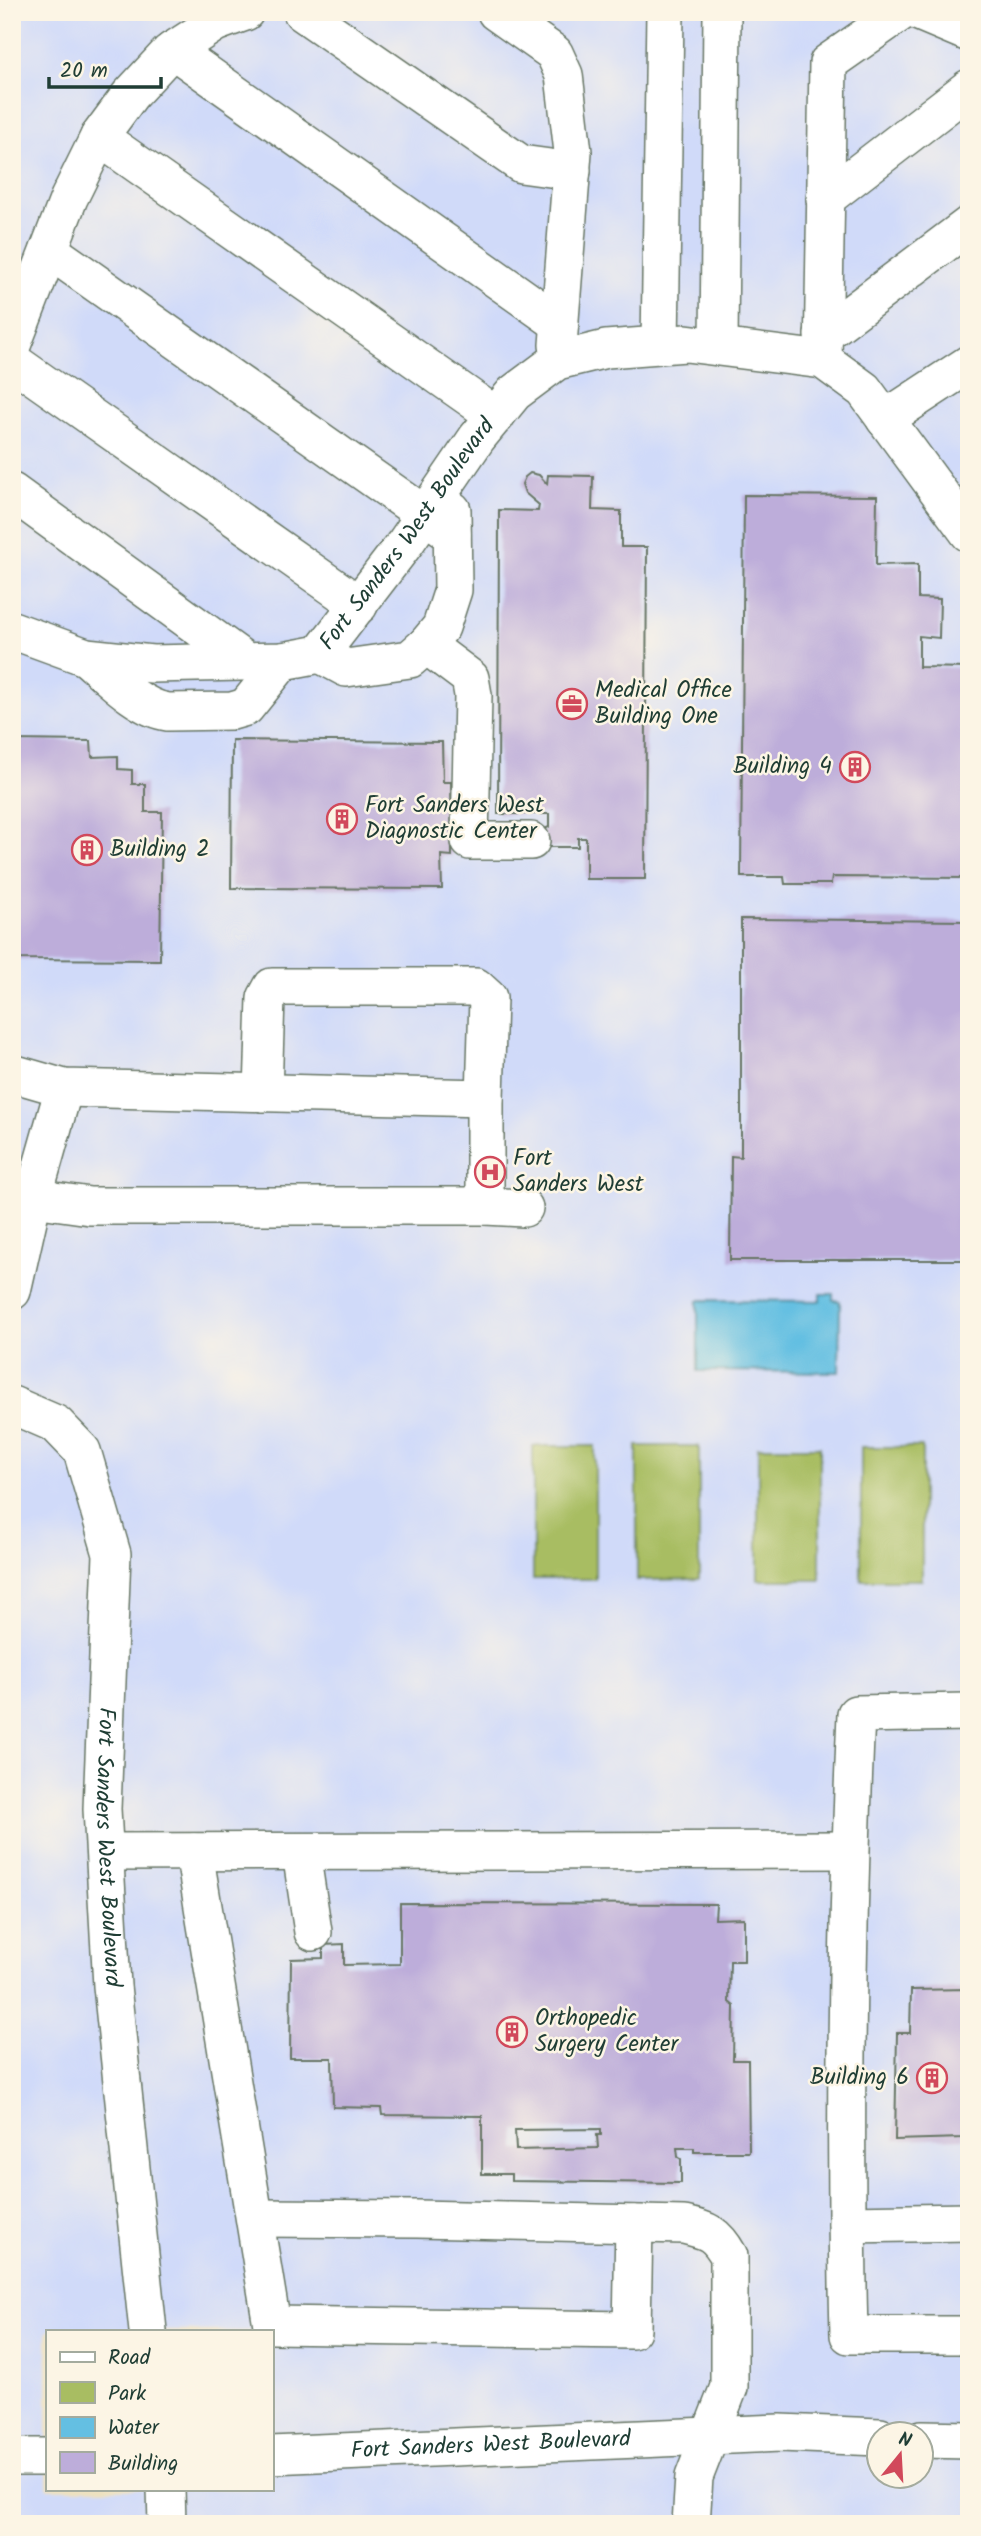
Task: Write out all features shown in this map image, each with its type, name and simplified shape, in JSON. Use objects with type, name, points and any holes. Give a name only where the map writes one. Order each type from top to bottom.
[{"type":"lane","points":[[12,345],[69,198],[99,137],[130,95],[173,50],[215,23],[245,12]]},
{"type":"lane","points":[[302,12],[522,164],[572,171]]},
{"type":"lane","points":[[496,12],[554,53],[564,75],[573,152],[557,361]]},
{"type":"lane","points":[[660,345],[665,12]]},
{"type":"lane","points":[[719,346],[722,12]]},
{"type":"lane","points":[[823,348],[828,63],[901,12]]},
{"type":"lane","points":[[919,12],[969,33]]},
{"type":"lane","points":[[173,50],[560,324]]},
{"type":"lane","points":[[825,199],[969,88]]},
{"type":"lane","points":[[99,137],[496,416]]},
{"type":"lane","points":[[823,348],[969,225]]},
{"type":"lane","points":[[49,250],[439,524],[453,590],[441,627],[426,645],[410,659],[346,668],[320,654]]},
{"type":"lane","name":"Fort Sanders West Boulevard","points":[[12,630],[86,657],[152,664],[283,661],[320,654],[359,605],[439,524],[451,476],[514,393],[557,361],[606,349],[687,343],[823,348],[864,390],[965,521]]},
{"type":"lane","points":[[12,361],[359,605]]},
{"type":"lane","points":[[885,419],[969,364]]},
{"type":"lane","points":[[12,492],[245,661]]},
{"type":"lane","points":[[426,645],[470,677],[473,695],[470,841],[531,841]]},
{"type":"lane","points":[[86,657],[146,705],[167,712],[232,711],[246,707],[283,661]]},
{"type":"lane","points":[[263,1093],[266,998],[272,987],[475,987],[488,998],[485,1206]]},
{"type":"lane","points":[[12,1073],[64,1088],[485,1098]]},
{"type":"lane","points":[[12,1291],[23,1195],[64,1088]]},
{"type":"lane","points":[[23,1195],[90,1206],[524,1208]]},
{"type":"lane","name":"Fort Sanders West Boulevard","points":[[12,1405],[56,1424],[82,1451],[112,1554],[102,1809],[112,1986],[148,2330]]},
{"type":"lane","points":[[969,1712],[856,1714],[850,1850],[847,2224],[849,2335],[969,2335]]},
{"type":"lane","points":[[105,1852],[850,1850]]},
{"type":"lane","points":[[194,1852],[272,2325],[632,2330],[634,2224]]},
{"type":"lane","points":[[301,1852],[313,1932]]},
{"type":"lane","points":[[255,2218],[684,2225],[703,2230],[719,2239],[729,2256],[729,2388],[694,2477],[691,2524]]},
{"type":"lane","points":[[847,2224],[969,2222]]},
{"type":"lane","name":"Fort Sanders West Boulevard","points":[[273,2455],[779,2434],[866,2437]]},
{"type":"lane","points":[[936,2439],[969,2440]]},
{"type":"lane","points":[[12,2457],[46,2457]]},
{"type":"lane","points":[[166,2490],[167,2524]]},
{"type":"shaded area","name":"Fort Sanders West","points":[[12,12],[969,12],[969,2524],[12,2524]]},
{"type":"green space","points":[[533,1446],[595,1446],[595,1579],[533,1579]]},
{"type":"green space","points":[[637,1446],[699,1446],[699,1579],[637,1580]]},
{"type":"green space","points":[[758,1447],[820,1447],[820,1580],[758,1580]]},
{"type":"green space","points":[[861,1447],[922,1447],[922,1580],[861,1580]]},
{"type":"water","points":[[820,1294],[833,1294],[833,1300],[840,1301],[839,1372],[698,1371],[698,1300],[820,1301]]},
{"type":"building","name":"Medical Office Building One","points":[[530,473],[539,475],[547,484],[548,475],[593,476],[592,510],[621,511],[621,547],[647,547],[645,879],[586,879],[586,838],[578,838],[578,847],[547,847],[541,831],[549,827],[549,814],[498,814],[499,510],[538,511],[539,505],[525,493],[522,484]]},
{"type":"building","name":"Building 4","points":[[744,495],[877,496],[876,565],[918,564],[918,598],[940,599],[939,638],[919,636],[919,667],[969,668],[969,878],[832,877],[831,884],[785,884],[784,877],[741,877]]},
{"type":"building","name":"Building 2","points":[[12,740],[91,741],[92,757],[118,756],[118,769],[132,770],[132,784],[145,784],[145,812],[162,812],[160,960],[13,959]]},
{"type":"building","name":"Fort Sanders West Diagnostic Center","points":[[232,740],[442,742],[443,782],[451,782],[452,856],[441,855],[442,889],[231,888]]},
{"type":"building","points":[[741,919],[969,921],[969,1260],[730,1260],[731,1156],[741,1157]]},
{"type":"building","name":"Orthopedic Surgery Center","points":[[400,1903],[716,1904],[715,1919],[744,1918],[744,1961],[730,1961],[729,2002],[734,2006],[733,2060],[748,2060],[749,2152],[694,2152],[694,2148],[677,2148],[678,2157],[681,2159],[681,2183],[511,2181],[511,2174],[482,2174],[482,2116],[382,2115],[381,2108],[333,2107],[332,2058],[290,2058],[291,1959],[323,1958],[323,1945],[344,1944],[344,1965],[400,1964]],"holes":[[[601,2129],[601,2135],[597,2135],[598,2148],[516,2150],[515,2130]]]},
{"type":"building","name":"Building 6","points":[[969,1989],[969,2123],[964,2123],[963,2138],[895,2140],[897,2033],[910,2033],[911,1990]]},
{"type":"place","name":"Medical Office Building One","points":[[572,704]]},
{"type":"place","name":"Building 4","points":[[855,767]]},
{"type":"place","name":"Fort Sanders West Diagnostic Center","points":[[342,819]]},
{"type":"place","name":"Building 2","points":[[87,850]]},
{"type":"place","name":"Fort Sanders West","points":[[490,1172]]},
{"type":"place","name":"Orthopedic Surgery Center","points":[[512,2032]]},
{"type":"place","name":"Building 6","points":[[932,2078]]}]
